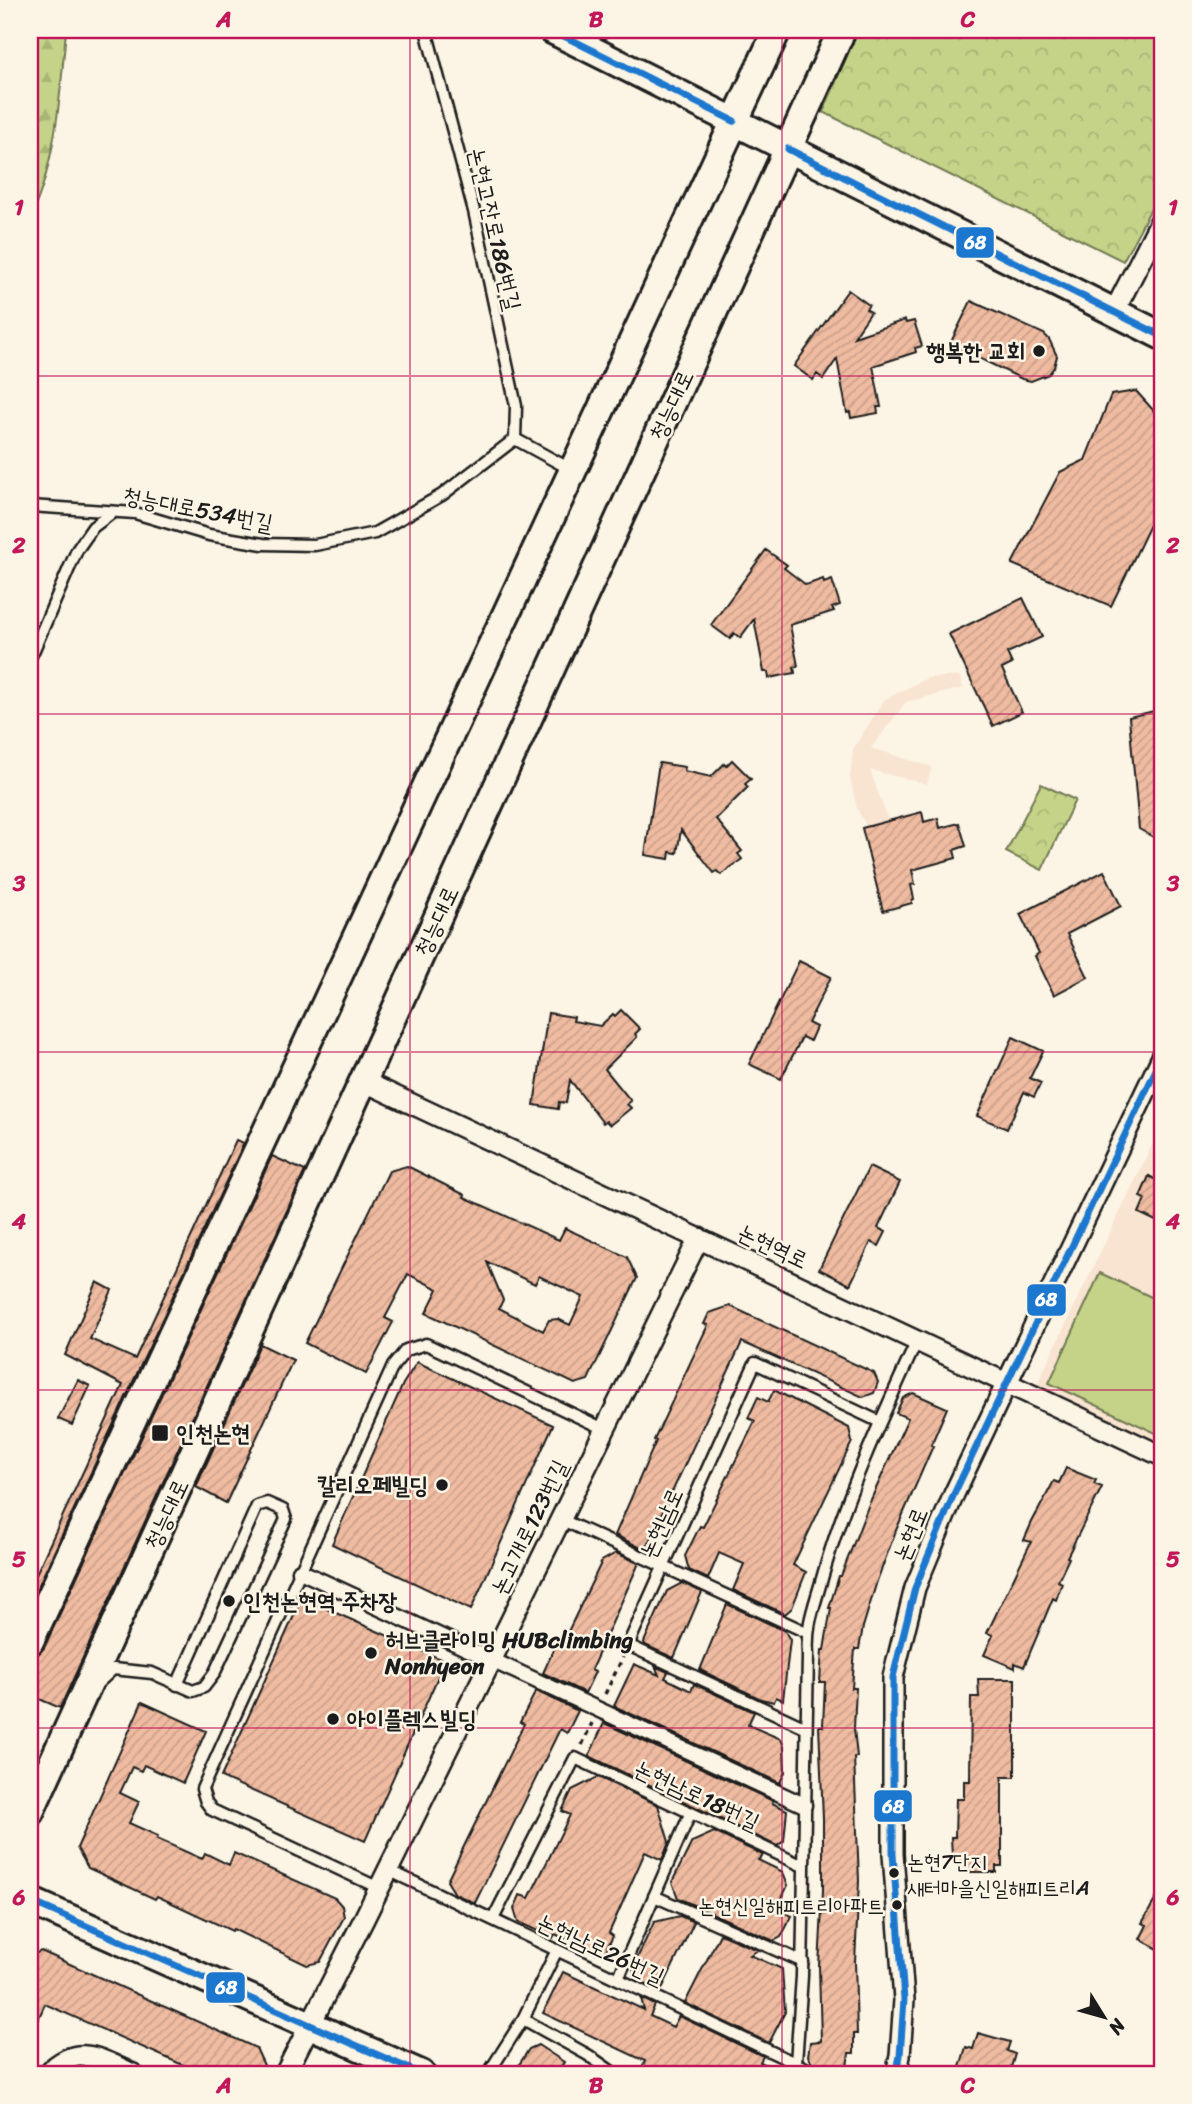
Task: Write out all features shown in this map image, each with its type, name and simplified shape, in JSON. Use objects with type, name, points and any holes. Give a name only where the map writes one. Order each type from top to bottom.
[{"type":"main road","points":[[552,30],[1162,336]]},
{"type":"main road","points":[[30,1641],[777,30]]},
{"type":"main road","name":"청능대로","points":[[30,1812],[842,30]]},
{"type":"main road","points":[[30,1901],[421,2074]]},
{"type":"street","points":[[1114,312],[1162,218]]},
{"type":"street","name":"논현로","points":[[896,2074],[904,2000],[893,1854],[893,1677],[915,1588],[954,1494],[1162,1057]]},
{"type":"street","name":"논현역로","points":[[363,1081],[1162,1455]]},
{"type":"street","name":"논고개로123번길","points":[[285,2074],[384,1879],[699,1238]]},
{"type":"street","points":[[300,1571],[804,1805]]},
{"type":"street","points":[[47,2074],[59,2062],[78,2055],[93,2056],[133,2074]]},
{"type":"lane","name":"논현고잔로186번길","points":[[426,30],[474,211],[516,406],[515,439]]},
{"type":"lane","points":[[515,439],[573,470]]},
{"type":"lane","name":"청능대로534번길","points":[[30,506],[135,513],[209,535],[263,544],[315,545],[375,533],[442,495],[515,439]]},
{"type":"lane","points":[[33,653],[77,550],[93,527],[113,512]]},
{"type":"lane","points":[[794,2074],[803,1962],[808,1655],[806,1632],[830,1548],[880,1422],[917,1341]]},
{"type":"lane","name":"논현남로26번길","points":[[604,1429],[426,1344],[406,1350],[393,1366],[202,1789],[206,1802],[212,1810],[384,1879],[493,1919],[818,2074]]},
{"type":"lane","name":"논현남로","points":[[806,1728],[628,1645],[755,1363],[880,1422]]},
{"type":"lane","points":[[83,1696],[113,1669],[152,1673],[177,1685],[193,1691],[204,1687],[214,1674],[286,1518],[283,1510],[267,1503],[257,1506],[177,1685]]},
{"type":"lane","points":[[560,1520],[806,1632]]},
{"type":"lane","name":"논현남로18번길","points":[[493,1919],[575,1759],[803,1866]]},
{"type":"lane","points":[[618,1979],[690,1814]]},
{"type":"lane","points":[[654,1896],[803,1962]]},
{"type":"lane","points":[[488,2074],[523,2019],[557,1950]]},
{"type":"lane","points":[[523,2019],[588,2055],[615,2074]]},
{"type":"shaded area","points":[[960,676],[963,688],[906,702],[871,748],[932,767],[927,784],[870,770],[893,834],[875,842],[857,809],[850,778],[853,749],[884,700],[927,678]]},
{"type":"shaded area","points":[[1152,1145],[1162,1150],[1162,1448],[1036,1386]]},
{"type":"green space","points":[[30,30],[66,30],[51,151],[39,197],[30,217]]},
{"type":"green space","points":[[858,30],[1162,30],[1162,188],[1123,261],[823,112]]},
{"type":"green space","points":[[1041,784],[1075,800],[1042,870],[1006,852]]},
{"type":"green space","points":[[1100,1273],[1162,1302],[1162,1436],[1049,1383]]},
{"type":"building","points":[[848,290],[869,305],[866,309],[871,312],[854,337],[905,320],[906,323],[914,321],[922,346],[915,348],[916,352],[873,366],[881,407],[877,407],[878,413],[851,418],[850,412],[847,413],[837,359],[823,379],[817,374],[813,380],[794,366]]},
{"type":"building","points":[[971,301],[1044,334],[1057,356],[1049,374],[1031,381],[1022,379],[950,344]]},
{"type":"building","points":[[1136,391],[1162,420],[1162,500],[1111,606],[1012,564],[1060,472],[1085,460],[1111,395]]},
{"type":"building","points":[[766,550],[787,565],[784,568],[806,585],[823,579],[824,583],[832,580],[840,605],[832,608],[834,611],[790,625],[798,666],[794,667],[795,673],[769,678],[768,672],[764,672],[754,619],[740,638],[734,633],[730,639],[711,625]]},
{"type":"building","points":[[1023,598],[1042,637],[1007,653],[1012,664],[1002,669],[1022,712],[993,726],[949,634]]},
{"type":"building","points":[[1162,709],[1162,842],[1139,829],[1129,717]]},
{"type":"building","points":[[732,760],[751,779],[745,784],[748,787],[716,819],[742,851],[738,854],[742,859],[721,875],[717,871],[714,873],[681,830],[677,853],[670,852],[669,859],[645,855],[659,763],[685,767],[684,771],[711,777]]},
{"type":"building","points":[[922,812],[924,822],[938,818],[940,828],[959,823],[966,846],[954,850],[956,858],[912,870],[915,884],[911,885],[914,899],[912,903],[883,911],[862,828]]},
{"type":"building","points":[[1104,871],[1121,906],[1067,934],[1088,977],[1054,995],[1035,956],[1039,953],[1020,914]]},
{"type":"building","points":[[799,961],[831,977],[808,1023],[816,1027],[810,1041],[802,1037],[781,1079],[749,1064]]},
{"type":"building","points":[[621,1010],[640,1029],[635,1034],[637,1037],[605,1069],[631,1101],[627,1104],[631,1108],[610,1125],[606,1121],[603,1123],[570,1080],[566,1103],[559,1102],[558,1109],[534,1105],[548,1013],[574,1017],[573,1021],[600,1026]]},
{"type":"building","points":[[1013,1037],[1043,1051],[1030,1078],[1041,1083],[1034,1097],[1024,1092],[1007,1129],[977,1116]]},
{"type":"building","points":[[236,1140],[244,1143],[30,1604],[30,1587],[123,1385],[65,1355],[97,1282],[112,1290],[90,1339],[135,1359]]},
{"type":"building","points":[[272,1156],[305,1171],[60,1708],[30,1695],[30,1656],[38,1654],[44,1648]]},
{"type":"building","points":[[407,1166],[465,1195],[464,1197],[559,1240],[565,1228],[627,1257],[637,1278],[588,1380],[575,1384],[426,1313],[438,1289],[408,1274],[385,1318],[393,1322],[366,1374],[305,1343],[389,1171]],"holes":[[[487,1262],[535,1284],[539,1276],[583,1297],[570,1325],[558,1319],[549,1320],[543,1331],[499,1308],[503,1300]]]},
{"type":"building","points":[[869,1167],[900,1182],[878,1228],[886,1232],[879,1246],[871,1242],[850,1285],[819,1269]]},
{"type":"building","points":[[1149,1176],[1162,1183],[1162,1224],[1139,1213],[1145,1199],[1140,1197]]},
{"type":"building","points":[[730,1306],[874,1373],[878,1382],[874,1393],[863,1397],[742,1342],[645,1550],[615,1535],[656,1441],[654,1440],[708,1325],[704,1324],[709,1313]]},
{"type":"building","points":[[260,1344],[293,1360],[226,1503],[196,1487]]},
{"type":"building","name":"칼리오페빌딩","points":[[417,1362],[553,1425],[471,1610],[332,1544],[403,1384]]},
{"type":"building","points":[[78,1380],[90,1386],[72,1425],[58,1419]]},
{"type":"building","points":[[774,1390],[849,1428],[852,1442],[793,1565],[806,1572],[792,1608],[785,1614],[733,1590],[744,1564],[719,1553],[708,1579],[689,1570],[685,1556],[700,1526],[703,1527],[755,1421],[748,1418],[758,1397],[768,1402]]},
{"type":"building","points":[[913,1393],[947,1408],[897,1528],[877,1581],[859,1649],[855,1649],[852,1688],[856,1688],[854,1728],[857,1757],[854,1757],[859,1881],[855,1962],[857,2034],[854,2034],[854,2053],[849,2053],[846,2074],[837,2074],[813,2064],[808,2056],[810,2042],[821,2041],[819,1966],[823,1818],[819,1726],[823,1726],[825,1682],[820,1682],[822,1650],[829,1608],[839,1576],[908,1418],[896,1413],[903,1398]]},
{"type":"building","points":[[1066,1468],[1096,1480],[1094,1484],[1102,1487],[1067,1557],[1069,1558],[1058,1581],[1062,1583],[1056,1600],[1053,1598],[1024,1667],[1015,1663],[1015,1668],[984,1655],[993,1635],[987,1633],[1031,1542],[1024,1540],[1032,1522],[1054,1481],[1059,1483]]},
{"type":"building","points":[[616,1553],[639,1563],[591,1670],[595,1672],[585,1693],[543,1673],[558,1640],[563,1642],[602,1561]]},
{"type":"building","points":[[682,1583],[702,1592],[674,1658],[645,1645],[644,1642],[667,1591]]},
{"type":"building","name":"아이플렉스빌딩","points":[[302,1598],[445,1661],[365,1841],[221,1777]]},
{"type":"building","points":[[727,1604],[785,1631],[790,1640],[783,1700],[776,1697],[774,1702],[761,1699],[700,1670]]},
{"type":"building","points":[[634,1664],[659,1675],[655,1666],[668,1672],[665,1678],[691,1691],[694,1684],[754,1712],[748,1725],[781,1739],[784,1747],[785,1772],[780,1783],[614,1706]]},
{"type":"building","points":[[978,1679],[1015,1679],[1015,1777],[1002,1777],[1002,1866],[996,1866],[996,1872],[961,1872],[961,1856],[952,1856],[951,1837],[955,1837],[956,1799],[964,1799],[964,1781],[970,1781],[971,1697],[979,1697]]},
{"type":"building","points":[[536,1691],[578,1711],[567,1733],[560,1729],[475,1903],[455,1894],[447,1881],[524,1724],[520,1722]]},
{"type":"building","points":[[142,1702],[206,1731],[183,1783],[144,1765],[141,1771],[132,1767],[120,1793],[139,1802],[129,1823],[202,1859],[205,1853],[229,1865],[234,1853],[335,1898],[342,1906],[344,1917],[320,1962],[307,1965],[233,1929],[232,1931],[157,1896],[155,1899],[88,1868],[77,1848]]},
{"type":"building","points":[[604,1723],[773,1801],[772,1803],[787,1810],[784,1841],[777,1846],[589,1756]]},
{"type":"building","points":[[598,1777],[658,1805],[669,1842],[662,1860],[645,1852],[609,1933],[613,1936],[605,1953],[596,1953],[555,1934],[553,1938],[518,1922],[514,1909],[520,1895],[529,1898],[570,1815],[562,1811],[572,1790]]},
{"type":"building","points":[[714,1832],[763,1855],[758,1860],[783,1872],[788,1885],[777,1909],[792,1916],[781,1937],[774,1941],[678,1898],[672,1882],[692,1842]]},
{"type":"building","points":[[1162,1888],[1162,1951],[1140,1939],[1147,1925],[1142,1923]]},
{"type":"building","points":[[680,1916],[694,1922],[661,1991],[636,1980],[633,1967],[654,1922]]},
{"type":"building","points":[[720,1934],[758,1950],[750,1955],[782,1969],[785,2012],[769,2043],[685,2003]]},
{"type":"building","points":[[41,1951],[256,2048],[268,2074],[203,2074],[45,2004],[30,2037],[30,1956]]},
{"type":"building","points":[[563,1972],[644,2010],[641,1998],[655,2005],[650,2016],[673,2027],[679,2016],[763,2056],[760,2062],[787,2074],[640,2074],[645,2061],[543,2013]]},
{"type":"building","points":[[978,2033],[1010,2042],[1007,2051],[1015,2054],[1009,2074],[958,2074],[966,2047],[973,2049]]},
{"type":"building","points":[[538,2045],[564,2062],[557,2074],[513,2074],[529,2049]]},
{"type":"transit line","name":"68","points":[[552,30],[734,121]]},
{"type":"transit line","name":"68","points":[[788,149],[1162,336]]},
{"type":"transit line","name":"68","points":[[896,2074],[904,2000],[893,1854],[893,1677],[915,1588],[954,1494],[1162,1057]]},
{"type":"transit line","name":"68","points":[[30,1901],[421,2074]]},
{"type":"place","name":"행복한 교회","points":[[1039,351]]},
{"type":"place","name":"인천논현","points":[[160,1433]]},
{"type":"place","name":"칼리오페빌딩","points":[[442,1485]]},
{"type":"place","name":"인천논현역 주차장","points":[[229,1601]]},
{"type":"place","name":"허브클라이밍 HUBclimbing Nonhyeon","points":[[371,1653]]},
{"type":"place","name":"아이플렉스빌딩","points":[[333,1719]]},
{"type":"place","name":"논현7단지 새터마을신일해피트리A","points":[[894,1873]]},
{"type":"place","name":"논현신일해피트리아파트","points":[[897,1905]]}]
